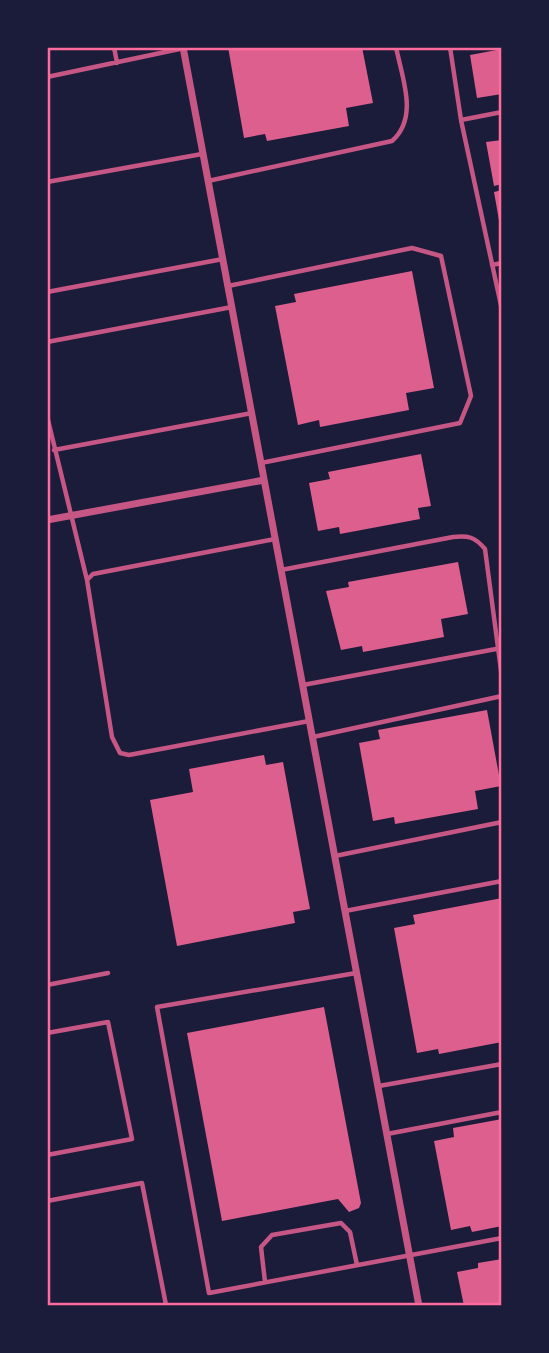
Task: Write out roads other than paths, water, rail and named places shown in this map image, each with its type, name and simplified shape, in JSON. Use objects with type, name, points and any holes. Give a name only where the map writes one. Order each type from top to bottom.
[{"type":"street","points":[[185,48],[419,1306]]},
{"type":"street","points":[[47,520],[264,480]]},
{"type":"lane","points":[[114,47],[117,63]]},
{"type":"lane","points":[[208,181],[392,141],[402,131],[408,110],[396,47]]},
{"type":"lane","points":[[450,47],[461,120],[502,310]]},
{"type":"lane","points":[[47,77],[185,48]]},
{"type":"lane","points":[[461,120],[502,112]]},
{"type":"lane","points":[[47,182],[203,154]]},
{"type":"lane","points":[[228,286],[412,248],[441,256],[471,396],[460,423],[261,463]]},
{"type":"lane","points":[[47,292],[223,259]]},
{"type":"lane","points":[[492,265],[502,263]]},
{"type":"lane","points":[[47,342],[232,307]]},
{"type":"lane","points":[[54,450],[252,413]]},
{"type":"lane","points":[[47,416],[87,580],[111,737],[120,753],[129,755],[309,720]]},
{"type":"lane","points":[[281,570],[465,535],[477,539],[485,549],[497,636],[496,649],[502,678]]},
{"type":"lane","points":[[87,580],[93,575],[275,539]]},
{"type":"lane","points":[[303,685],[496,649]]},
{"type":"lane","points":[[313,737],[502,696]]},
{"type":"lane","points":[[335,856],[502,822]]},
{"type":"lane","points":[[345,911],[502,881]]},
{"type":"lane","points":[[47,985],[108,973]]},
{"type":"lane","points":[[356,973],[157,1007],[209,1293],[502,1238]]},
{"type":"lane","points":[[47,1033],[108,1022],[132,1139],[47,1155]]},
{"type":"lane","points":[[378,1086],[502,1064]]},
{"type":"lane","points":[[387,1134],[502,1112]]},
{"type":"lane","points":[[47,1201],[142,1183],[166,1305],[162,1306]]},
{"type":"lane","points":[[265,1282],[261,1247],[272,1235],[341,1223],[350,1232],[357,1265]]}]
